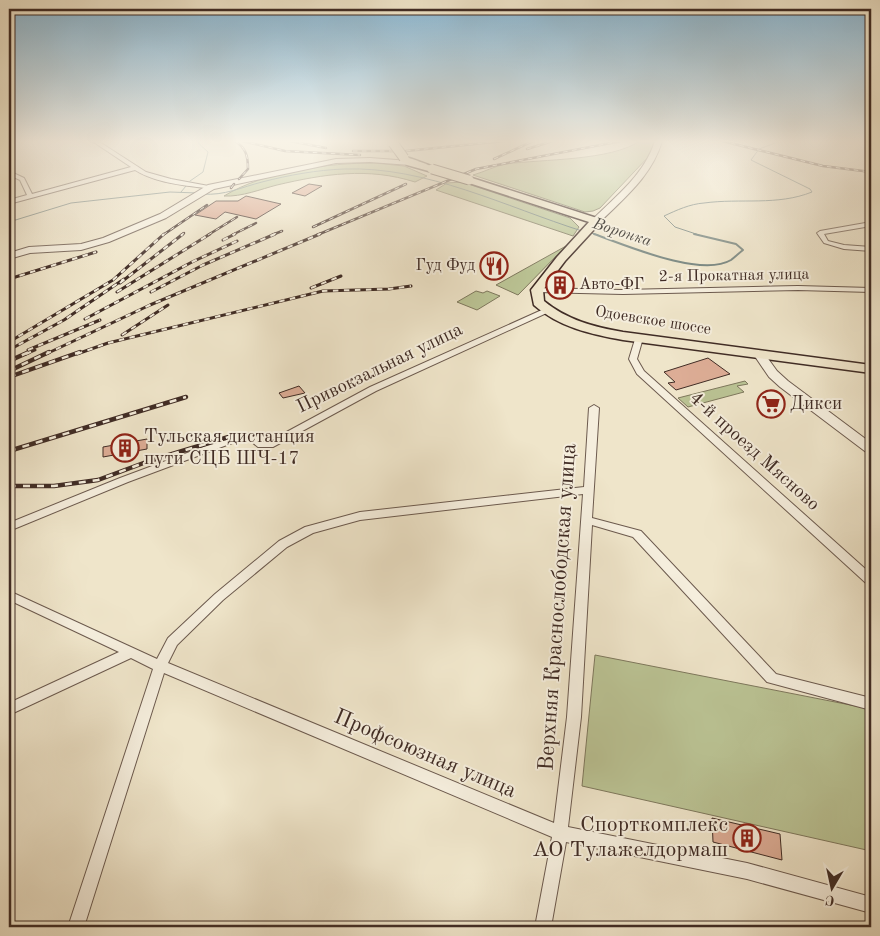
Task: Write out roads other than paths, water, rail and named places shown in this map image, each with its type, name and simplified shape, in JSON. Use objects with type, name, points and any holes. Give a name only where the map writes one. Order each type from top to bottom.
[{"type":"main road","points":[[482,185],[594,224],[561,259],[537,290],[538,302],[547,311]]},
{"type":"main road","name":"Одоевское шоссе","points":[[547,311],[592,329],[639,338],[871,369]]},
{"type":"street","points":[[25,185],[30,197]]},
{"type":"street","points":[[9,202],[75,185]]},
{"type":"street","points":[[189,185],[208,188]]},
{"type":"street","points":[[9,256],[29,250],[94,244],[148,223],[208,188],[223,185]]},
{"type":"street","points":[[594,224],[632,185]]},
{"type":"street","points":[[871,224],[820,233],[826,242],[844,248],[871,249]]},
{"type":"street","name":"2-я Прокатная улица","points":[[537,290],[624,292],[798,288],[871,290]]},
{"type":"street","name":"Привокзальная улица","points":[[9,527],[124,480],[242,436],[249,435],[261,445],[270,445],[373,389],[547,311]]},
{"type":"street","name":"4-й проезд Мясново","points":[[639,338],[633,359],[640,372],[871,582]]},
{"type":"street","points":[[760,355],[773,374],[784,384],[871,449]]},
{"type":"street","name":"Верхняя Краснослободская улица","points":[[543,927],[560,833],[574,717],[594,408]]},
{"type":"street","points":[[76,927],[160,666],[172,642],[219,597],[282,544],[309,530],[360,516],[588,490]]},
{"type":"street","points":[[587,520],[637,534],[772,678],[871,704]]},
{"type":"street","name":"Профсоюзная улица","points":[[9,595],[160,666],[560,833],[747,871],[871,905]]},
{"type":"street","points":[[9,709],[130,652]]},
{"type":"waterway","name":"Воронка","points":[[203,194],[226,192],[252,185]]},
{"type":"waterway","name":"Воронка","points":[[447,185],[582,231]]},
{"type":"waterway","name":"Воронка","points":[[699,235],[675,227],[664,216],[699,204],[786,199],[812,192],[801,185]]},
{"type":"waterway","name":"Воронка","points":[[181,192],[186,186]]},
{"type":"waterway","name":"Воронка","points":[[9,222],[71,203],[170,192],[197,193]]},
{"type":"waterway","name":"Воронка","points":[[588,232],[598,235]]},
{"type":"waterway","name":"Воронка","points":[[594,234],[663,258],[701,265],[718,265],[731,260],[743,250],[736,244],[694,234]]},
{"type":"railway","points":[[231,188],[233,185]]},
{"type":"railway","points":[[313,227],[405,185]]},
{"type":"railway","points":[[317,235],[438,185]]},
{"type":"railway","points":[[163,235],[207,205]]},
{"type":"railway","points":[[208,235],[237,217]]},
{"type":"railway","points":[[232,235],[256,223]]},
{"type":"railway","points":[[272,235],[282,231]]},
{"type":"railway","points":[[9,342],[113,280],[164,234]]},
{"type":"railway","points":[[120,283],[183,234]]},
{"type":"railway","points":[[117,292],[210,234]]},
{"type":"railway","points":[[223,240],[235,234]]},
{"type":"railway","points":[[151,292],[203,265],[275,234]]},
{"type":"railway","points":[[46,354],[150,305],[320,234]]},
{"type":"railway","points":[[85,319],[192,262],[237,241]]},
{"type":"railway","points":[[9,279],[96,252]]},
{"type":"railway","points":[[311,288],[341,276]]},
{"type":"railway","points":[[9,350],[64,320],[124,279]]},
{"type":"railway","points":[[77,354],[108,343],[323,291],[389,289],[411,286]]},
{"type":"railway","points":[[122,335],[168,305]]},
{"type":"railway","points":[[28,350],[100,320]]},
{"type":"railway","points":[[26,354],[35,350]]},
{"type":"railway","points":[[9,361],[29,352]]},
{"type":"railway","points":[[9,371],[49,352]]},
{"type":"railway","points":[[9,377],[80,352]]},
{"type":"railway","points":[[9,451],[186,397]]},
{"type":"railway","points":[[9,486],[54,486],[98,480],[149,461],[232,436]]},
{"type":"place","name":"Гуд Фуд","points":[[494,266]]},
{"type":"place","name":"Авто-ФГ","points":[[560,285]]},
{"type":"place","name":"Дикси","points":[[771,404]]},
{"type":"place","name":"Тульская дистанция пути СЦБ ШЧ-17","points":[[125,448]]},
{"type":"place","name":"Спорткомплекс АО Тулажелдормаш","points":[[747,838]]}]
